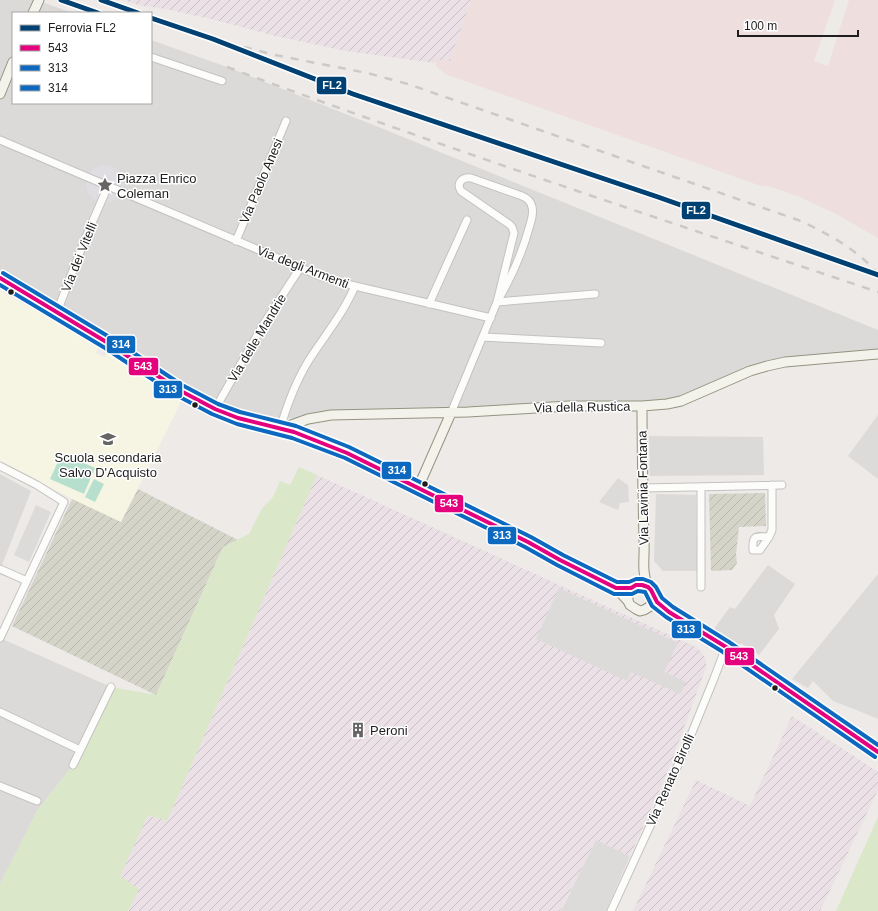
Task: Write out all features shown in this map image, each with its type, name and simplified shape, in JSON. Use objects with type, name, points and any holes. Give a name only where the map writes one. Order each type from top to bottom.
[{"type":"street","points":[[33,12],[39,0]]},
{"type":"street","points":[[152,57],[222,81]]},
{"type":"street","points":[[0,94],[12,64]]},
{"type":"street","name":"Via Paolo Anesi","points":[[236,241],[286,121]]},
{"type":"street","points":[[0,140],[108,186]]},
{"type":"street","points":[[418,488],[491,318],[497,302],[514,236],[513,229],[508,223],[461,191],[459,185],[464,178],[471,178],[522,196],[529,201],[532,206],[532,216],[525,243],[512,276],[497,302]]},
{"type":"street","name":"Via degli Armenti","points":[[108,186],[334,281],[491,318]]},
{"type":"street","name":"Via dei Vitelli","points":[[57,312],[108,186]]},
{"type":"street","points":[[429,304],[467,220]]},
{"type":"street","name":"Via delle Mandrie","points":[[215,409],[262,325],[300,268]]},
{"type":"street","points":[[0,278],[108,343],[180,390],[215,409],[242,419],[306,436],[330,446],[528,542],[616,588],[628,600],[632,607],[640,611],[652,604],[650,591]]},
{"type":"street","points":[[280,428],[287,404],[303,371],[317,347],[341,314],[355,286]]},
{"type":"street","points":[[497,302],[595,294]]},
{"type":"street","points":[[483,337],[601,343]]},
{"type":"street","name":"Via della Rustica","points":[[280,428],[308,419],[331,415],[451,412],[568,406],[642,406],[667,404],[681,400],[750,371],[767,366],[786,362],[878,354]]},
{"type":"street","name":"Via Lavinia Fontana","points":[[642,406],[643,571],[650,591]]},
{"type":"street","points":[[0,466],[37,485],[64,502],[0,638]]},
{"type":"street","points":[[769,536],[772,530],[772,485]]},
{"type":"street","points":[[643,488],[782,485]]},
{"type":"street","points":[[701,486],[701,587]]},
{"type":"street","points":[[0,569],[27,581]]},
{"type":"street","name":"Via Lavinia Fontana","points":[[634,586],[643,571]]},
{"type":"street","points":[[616,588],[642,585],[650,591],[657,602],[669,612],[726,647],[878,752]]},
{"type":"street","points":[[628,600],[628,593],[634,586]]},
{"type":"street","points":[[649,607],[669,612]]},
{"type":"street","name":"Via Renato Birolli","points":[[611,911],[684,752],[726,647]]},
{"type":"street","points":[[73,765],[111,687]]},
{"type":"street","points":[[0,712],[80,750]]},
{"type":"street","points":[[0,786],[37,800]]},
{"type":"shaded area","points":[[0,0],[36,0],[70,12],[12,12],[12,104],[152,104],[152,40],[227,67],[376,126],[878,330],[878,354],[785,362],[681,401],[659,400],[642,406],[308,419],[277,418],[246,412],[188,387],[109,336],[0,271]]},
{"type":"shaded area","points":[[124,0],[471,0],[450,61],[436,60],[435,63],[346,51],[276,36],[166,9],[138,5]]},
{"type":"shaded area","points":[[471,0],[835,0],[814,61],[828,66],[849,0],[878,0],[878,238],[838,215],[800,197],[765,185],[764,187],[445,74],[436,66],[436,60],[450,61]]},
{"type":"shaded area","name":"Piazza Enrico Coleman","points":[[105,165],[115,168],[121,174],[124,184],[121,194],[115,200],[105,203],[95,200],[89,194],[86,184],[89,174],[95,168]]},
{"type":"shaded area","points":[[0,290],[98,347],[96,353],[104,357],[107,353],[182,400],[121,523],[0,461]]},
{"type":"shaded area","points":[[878,415],[878,479],[848,456]]},
{"type":"shaded area","points":[[649,436],[763,437],[764,475],[650,476]]},
{"type":"shaded area","points":[[0,474],[31,491],[0,570]]},
{"type":"shaded area","points":[[317,475],[696,647],[703,654],[706,660],[706,667],[669,769],[630,856],[596,840],[560,911],[128,911],[139,889],[120,876],[148,815],[167,821]]},
{"type":"shaded area","points":[[618,478],[628,485],[629,502],[620,503],[618,510],[599,502]]},
{"type":"shaded area","points":[[138,489],[238,540],[223,547],[156,695],[12,626],[72,499],[121,522]]},
{"type":"shaded area","points":[[765,493],[766,526],[739,527],[736,554],[737,563],[732,570],[711,571],[709,494]]},
{"type":"shaded area","points":[[656,494],[696,495],[697,571],[663,571],[654,561]]},
{"type":"shaded area","points":[[36,505],[51,512],[29,562],[14,555]]},
{"type":"shaded area","points":[[768,565],[795,584],[774,615],[779,629],[759,655],[741,643],[738,646],[714,629],[730,607],[735,609]]},
{"type":"shaded area","points":[[878,574],[878,719],[833,701],[813,681],[808,688],[792,679]]},
{"type":"shaded area","points":[[559,588],[678,643],[664,672],[686,682],[680,694],[631,672],[627,681],[536,639]]},
{"type":"shaded area","points":[[0,638],[111,687],[73,765],[37,811],[0,884]]},
{"type":"shaded area","points":[[792,716],[878,772],[878,790],[820,911],[633,911],[696,780],[750,806]]},
{"type":"shaded area","points":[[596,840],[630,856],[606,911],[561,911]]},
{"type":"green space","points":[[62,453],[95,468],[84,494],[50,479]]},
{"type":"green space","points":[[299,467],[317,475],[167,821],[148,815],[120,876],[139,889],[128,911],[0,911],[0,884],[37,811],[73,765],[111,687],[156,695],[223,547],[249,534],[261,510],[273,497],[280,481],[290,485]]},
{"type":"green space","points":[[94,479],[104,484],[95,502],[85,497]]},
{"type":"green space","points":[[878,817],[878,911],[836,911]]},
{"type":"railway","points":[[213,39],[275,55],[367,73],[408,84],[798,220],[841,242],[861,257],[878,274]]},
{"type":"railway","points":[[227,67],[470,154],[878,292]]},
{"type":"rail line","name":"FL2","points":[[61,0],[95,12]]},
{"type":"rail line","name":"FL2","points":[[101,0],[135,12]]},
{"type":"rail line","name":"FL2","points":[[152,18],[213,39],[353,94],[658,197],[878,275]]},
{"type":"transit line","name":"314","points":[[3,273],[111,338],[182,385],[218,404],[240,412],[296,426],[349,447],[531,537],[617,582],[629,582],[636,579],[643,579],[651,582],[656,587],[662,598],[673,607],[729,642],[878,745]]},
{"type":"transit line","name":"543","points":[[0,278],[108,343],[179,390],[215,409],[238,418],[294,432],[347,453],[528,542],[616,588],[631,588],[636,585],[648,587],[657,602],[669,612],[726,647],[878,752]]},
{"type":"transit line","name":"313","points":[[0,285],[105,348],[176,395],[212,414],[237,424],[292,438],[345,458],[525,547],[614,594],[632,594],[638,591],[645,592],[652,606],[666,617],[723,652],[875,757]]},
{"type":"place","name":"Piazza Enrico Coleman","points":[[105,185]]},
{"type":"place","name":"Scuola secondaria Salvo D'Acquisto","points":[[108,439]]},
{"type":"place","name":"Peroni","points":[[358,730]]}]
